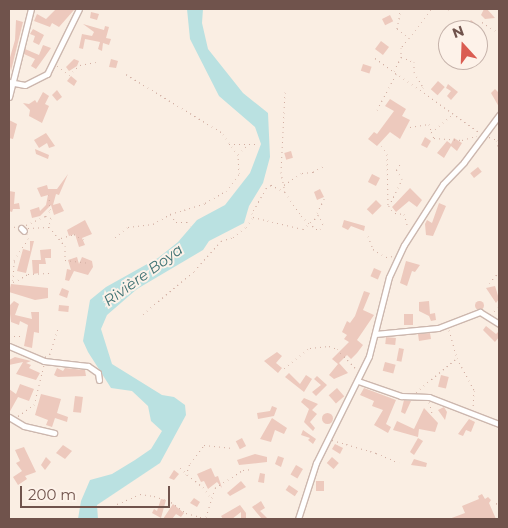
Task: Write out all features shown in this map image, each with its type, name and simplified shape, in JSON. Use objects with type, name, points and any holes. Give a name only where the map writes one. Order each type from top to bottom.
[{"type":"street","points":[[9,97],[31,9]]},
{"type":"street","points":[[11,83],[25,85],[36,82],[55,64],[79,9]]},
{"type":"street","points":[[298,519],[316,463],[358,381],[375,334],[389,278],[399,255],[443,184],[464,162],[479,136],[499,115]]},
{"type":"street","points":[[375,334],[448,325],[480,312],[499,324]]},
{"type":"street","points":[[9,346],[44,361],[88,366],[98,373],[99,380]]},
{"type":"street","points":[[358,381],[401,396],[429,397],[499,424]]},
{"type":"street","points":[[9,417],[24,426],[54,432]]},
{"type":"path","points":[[396,9],[400,13],[397,29],[409,38]]},
{"type":"path","points":[[394,72],[401,57],[401,48],[431,9]]},
{"type":"path","points":[[448,9],[452,11]]},
{"type":"path","points":[[488,26],[499,33]]},
{"type":"path","points":[[401,57],[414,62],[414,72],[423,86],[422,92]]},
{"type":"path","points":[[375,58],[479,136]]},
{"type":"path","points":[[55,64],[69,75],[80,65],[96,62]]},
{"type":"path","points":[[115,237],[128,227],[153,224],[170,214],[205,203],[226,191],[239,174],[238,155],[228,144],[221,132],[124,73]]},
{"type":"path","points":[[378,110],[396,74]]},
{"type":"path","points":[[285,92],[283,185],[285,192],[309,222],[320,229],[323,224],[318,216]]},
{"type":"path","points":[[431,132],[452,116]]},
{"type":"path","points":[[410,127],[429,124],[434,138],[443,140],[479,136],[497,140],[499,150]]},
{"type":"path","points":[[228,144],[258,144]]},
{"type":"path","points":[[238,155],[249,144]]},
{"type":"path","points":[[381,146],[387,154],[388,206],[395,214],[404,214],[411,236]]},
{"type":"path","points":[[388,206],[402,179],[396,170],[400,164]]},
{"type":"path","points":[[143,314],[194,271],[221,241],[233,237],[253,217],[252,213],[266,188],[276,188],[302,173],[313,172],[325,165]]},
{"type":"path","points":[[276,188],[285,192]]},
{"type":"path","points":[[23,229],[46,216],[50,210],[49,195]]},
{"type":"path","points":[[253,217],[303,229],[318,216],[324,200]]},
{"type":"path","points":[[170,214],[176,222],[187,222],[190,226]]},
{"type":"path","points":[[46,216],[51,218],[49,227]]},
{"type":"path","points":[[9,226],[23,229],[49,227],[61,238],[65,246],[65,260],[88,263]]},
{"type":"path","points":[[13,282],[15,262],[22,245],[28,239],[23,229]]},
{"type":"path","points":[[61,238],[74,234],[84,240]]},
{"type":"path","points":[[368,236],[373,249],[386,257],[399,255]]},
{"type":"path","points":[[9,264],[15,262]]},
{"type":"path","points":[[488,284],[499,272]]},
{"type":"path","points":[[9,273],[14,276]]},
{"type":"path","points":[[9,285],[28,274],[49,273]]},
{"type":"path","points":[[489,317],[499,307]]},
{"type":"path","points":[[448,325],[457,358],[474,390],[473,413]]},
{"type":"path","points":[[9,417],[22,415],[34,405],[43,376],[44,361],[58,328]]},
{"type":"path","points":[[9,336],[24,336]]},
{"type":"path","points":[[284,368],[310,348],[329,346],[337,349],[359,373],[358,381]]},
{"type":"path","points":[[412,396],[424,382],[434,378],[457,358]]},
{"type":"path","points":[[429,397],[432,413]]},
{"type":"path","points":[[328,439],[399,463]]},
{"type":"path","points":[[186,475],[190,463],[204,445],[233,448]]},
{"type":"path","points":[[117,504],[140,494],[154,496],[171,502],[186,513],[207,518],[211,506],[210,498],[203,486],[186,475],[180,468]]},
{"type":"path","points":[[210,498],[215,488],[243,470],[253,469]]},
{"type":"water","name":"Rivière Boya","points":[[187,9],[203,9],[202,23],[208,49],[243,93],[268,113],[270,157],[263,183],[249,206],[244,223],[209,241],[203,250],[137,289],[107,315],[101,329],[112,364],[162,395],[174,397],[185,405],[186,415],[160,463],[97,505],[98,519],[78,519],[81,501],[90,480],[112,474],[135,460],[151,449],[162,431],[151,421],[148,406],[132,391],[111,388],[88,352],[83,341],[90,300],[106,287],[158,258],[178,242],[197,220],[225,205],[250,173],[261,144],[255,127],[219,96],[190,39]]},
{"type":"building","points":[[56,9],[74,10],[59,27],[52,23],[50,27],[34,21],[37,14],[46,19]]},
{"type":"building","points":[[484,9],[487,9],[495,18],[485,19],[481,15]]},
{"type":"building","points":[[91,12],[99,14],[97,20],[90,18]]},
{"type":"building","points":[[390,15],[393,21],[385,25],[382,19]]},
{"type":"building","points":[[16,20],[23,22],[11,71],[9,61],[15,40]]},
{"type":"building","points":[[83,24],[104,30],[105,26],[109,27],[106,38],[111,39],[109,45],[103,43],[102,51],[98,49],[100,42],[85,39],[83,49],[79,48],[82,34],[92,36],[94,32]]},
{"type":"building","points":[[33,29],[44,35],[39,45],[33,42],[35,36],[30,34]]},
{"type":"building","points":[[381,41],[389,47],[383,55],[375,49]]},
{"type":"building","points":[[43,45],[51,48],[36,69],[31,66],[35,59],[24,54],[25,49],[39,55]]},
{"type":"building","points":[[74,59],[79,61],[77,66],[69,71],[66,67]]},
{"type":"building","points":[[111,59],[118,61],[116,68],[109,67]]},
{"type":"building","points":[[363,64],[372,67],[369,73],[361,71]]},
{"type":"building","points":[[71,76],[77,81],[74,86],[67,81]]},
{"type":"building","points":[[438,81],[445,87],[438,95],[431,89]]},
{"type":"building","points":[[448,84],[458,92],[451,100],[447,96],[451,91],[446,88]]},
{"type":"building","points":[[495,89],[499,93],[499,107],[491,93]]},
{"type":"building","points":[[57,90],[62,97],[57,101],[52,95]]},
{"type":"building","points":[[43,92],[49,96],[45,104],[49,106],[42,123],[29,116],[30,110],[23,103],[29,104],[35,100],[37,103]]},
{"type":"building","points":[[390,99],[406,109],[402,116],[410,120],[400,139],[390,132],[377,146],[368,139],[374,132],[377,134],[394,111],[385,106]]},
{"type":"building","points":[[9,120],[17,124],[13,139],[9,138]]},
{"type":"building","points":[[46,133],[55,146],[49,148],[47,143],[39,148],[34,140]]},
{"type":"building","points":[[425,137],[431,141],[427,148],[421,145]]},
{"type":"building","points":[[454,138],[462,143],[457,151],[451,146],[444,158],[437,153],[447,141],[451,144]]},
{"type":"building","points":[[35,149],[49,155],[48,159],[36,154]]},
{"type":"building","points":[[291,151],[293,158],[286,160],[284,153]]},
{"type":"building","points":[[478,167],[482,172],[474,178],[470,173]]},
{"type":"building","points":[[68,174],[59,195],[56,194],[53,205],[60,203],[64,211],[54,215],[51,205],[40,216],[32,218],[30,210],[39,207],[40,211],[46,205],[48,195],[41,197],[37,188],[47,185],[48,189],[57,189]]},
{"type":"building","points":[[372,174],[380,178],[376,186],[368,182]]},
{"type":"building","points":[[410,188],[422,200],[417,207],[409,201],[396,212],[392,207]]},
{"type":"building","points":[[320,189],[324,197],[317,200],[314,192]]},
{"type":"building","points":[[9,191],[15,192],[14,204],[19,203],[20,209],[13,209],[12,212],[9,211]]},
{"type":"building","points":[[376,200],[382,206],[372,215],[367,209]]},
{"type":"building","points":[[439,203],[446,206],[433,236],[426,235],[425,224],[427,220],[432,223]]},
{"type":"building","points":[[85,220],[92,234],[82,238],[85,245],[79,247],[75,234],[69,236],[67,230]]},
{"type":"building","points":[[344,220],[365,226],[364,231],[351,226],[348,230],[342,227]]},
{"type":"building","points":[[30,241],[34,241],[26,273],[17,271],[23,249],[30,251]]},
{"type":"building","points":[[51,249],[51,258],[45,258],[46,264],[39,264],[39,273],[33,274],[32,260],[41,260],[40,250]]},
{"type":"building","points":[[77,257],[79,264],[82,257],[92,261],[93,267],[88,275],[74,271],[69,281],[65,280],[67,269],[71,270],[68,260]]},
{"type":"building","points":[[406,261],[420,265],[415,272],[412,271],[407,286],[400,283]]},
{"type":"building","points":[[374,268],[381,271],[378,279],[370,276]]},
{"type":"building","points":[[11,284],[48,288],[48,298],[35,300],[9,292]]},
{"type":"building","points":[[495,286],[499,299],[496,303],[486,288]]},
{"type":"building","points":[[62,288],[69,291],[67,298],[59,295]]},
{"type":"building","points":[[364,291],[370,293],[363,310],[374,315],[357,340],[363,345],[351,359],[347,355],[339,363],[348,373],[334,379],[329,375],[338,364],[332,359],[349,342],[344,339],[347,335],[342,332],[347,321],[350,323],[355,316]]},
{"type":"building","points":[[479,300],[484,305],[479,310],[474,305]]},
{"type":"building","points":[[14,301],[19,304],[15,315],[32,319],[31,312],[39,312],[39,333],[34,332],[32,348],[24,346],[28,325],[20,321],[19,325],[11,322],[9,306]]},
{"type":"building","points":[[429,301],[430,314],[435,313],[436,320],[431,321],[429,316],[419,311],[419,302]]},
{"type":"building","points":[[59,305],[69,306],[68,312],[58,311]]},
{"type":"building","points":[[404,314],[413,314],[413,325],[404,325]]},
{"type":"building","points":[[486,326],[496,334],[499,331],[499,337],[495,342],[483,330]]},
{"type":"building","points":[[430,333],[431,339],[419,341],[418,334]]},
{"type":"building","points":[[386,337],[396,338],[395,345],[385,344]]},
{"type":"building","points":[[399,348],[404,349],[401,362],[397,361]]},
{"type":"building","points":[[277,352],[282,356],[276,363],[282,368],[278,373],[264,361]]},
{"type":"building","points":[[15,357],[31,361],[26,363],[31,365],[29,368],[40,373],[36,380],[16,374],[23,362],[9,365],[9,360]]},
{"type":"building","points":[[385,362],[396,365],[393,374],[383,371]]},
{"type":"building","points":[[57,368],[63,371],[65,368],[85,370],[86,376],[58,377],[54,375]]},
{"type":"building","points":[[289,373],[300,384],[306,375],[312,379],[304,392],[285,377]]},
{"type":"building","points":[[441,375],[449,377],[446,389],[438,387]]},
{"type":"building","points":[[317,376],[327,385],[316,396],[312,392],[321,385],[314,379]]},
{"type":"building","points":[[20,384],[34,389],[29,401],[18,397],[9,413],[9,389],[16,394]]},
{"type":"building","points":[[337,388],[344,396],[336,404],[329,395]]},
{"type":"building","points":[[364,388],[396,400],[386,424],[391,427],[388,433],[374,425],[383,410],[372,406],[374,401],[360,395]]},
{"type":"building","points":[[41,394],[61,399],[57,413],[68,417],[67,422],[55,418],[52,427],[46,425],[48,420],[35,415]]},
{"type":"building","points":[[75,396],[83,397],[81,413],[73,412]]},
{"type":"building","points":[[304,398],[318,404],[312,410],[317,414],[310,422],[315,428],[313,431],[304,422],[309,409],[301,402]]},
{"type":"building","points":[[404,400],[411,401],[405,414],[401,412]]},
{"type":"building","points":[[272,406],[277,408],[274,416],[258,419],[257,413],[270,411]]},
{"type":"building","points":[[444,407],[447,412],[445,420],[438,410]]},
{"type":"building","points":[[424,408],[438,423],[435,432],[419,429],[418,437],[393,430],[397,421],[414,429]]},
{"type":"building","points":[[325,413],[329,413],[332,418],[331,422],[325,423],[322,420],[322,416]]},
{"type":"building","points":[[272,418],[287,428],[284,434],[275,430],[271,442],[260,439]]},
{"type":"building","points":[[469,419],[475,422],[471,432],[466,430],[463,436],[458,434]]},
{"type":"building","points":[[303,430],[316,439],[313,444],[308,440],[310,438],[301,435]]},
{"type":"building","points":[[242,438],[246,446],[240,449],[236,441]]},
{"type":"building","points":[[418,438],[423,441],[414,455],[410,452]]},
{"type":"building","points":[[335,444],[343,448],[340,454],[332,449]]},
{"type":"building","points":[[63,445],[72,451],[65,459],[56,453]]},
{"type":"building","points":[[24,447],[36,472],[25,476],[27,479],[18,485],[13,477],[22,471],[16,463],[20,461],[15,450]]},
{"type":"building","points":[[255,454],[267,457],[267,462],[239,465],[237,460]]},
{"type":"building","points":[[278,456],[284,458],[281,467],[275,464]]},
{"type":"building","points":[[46,457],[51,462],[45,470],[41,465]]},
{"type":"building","points":[[332,457],[339,463],[334,469],[327,463]]},
{"type":"building","points":[[414,459],[427,463],[426,467],[411,465]]},
{"type":"building","points":[[296,465],[303,469],[297,479],[290,475]]},
{"type":"building","points":[[211,468],[215,477],[218,476],[222,488],[217,482],[208,489],[204,481],[201,482],[197,474]]},
{"type":"building","points":[[174,470],[179,474],[174,480],[169,478]]},
{"type":"building","points":[[260,473],[265,474],[264,483],[258,482]]},
{"type":"building","points":[[241,481],[246,487],[230,496],[227,493]]},
{"type":"building","points":[[316,481],[324,481],[324,491],[316,491]]},
{"type":"building","points":[[289,485],[298,491],[295,496],[286,490]]},
{"type":"building","points":[[482,494],[485,499],[488,497],[491,500],[489,503],[496,519],[449,519],[465,513],[462,506],[479,499],[478,496]]},
{"type":"building","points":[[194,498],[200,502],[197,507],[190,503]]},
{"type":"building","points":[[161,499],[166,500],[161,518],[152,513],[154,509],[157,511]]},
{"type":"building","points":[[261,501],[265,508],[260,511],[268,519],[262,519],[252,507]]},
{"type":"building","points":[[173,504],[184,513],[181,517],[176,514],[172,519],[163,519]]},
{"type":"building","points":[[240,505],[246,513],[246,519],[241,519],[241,512],[232,519],[223,519],[221,516]]}]
